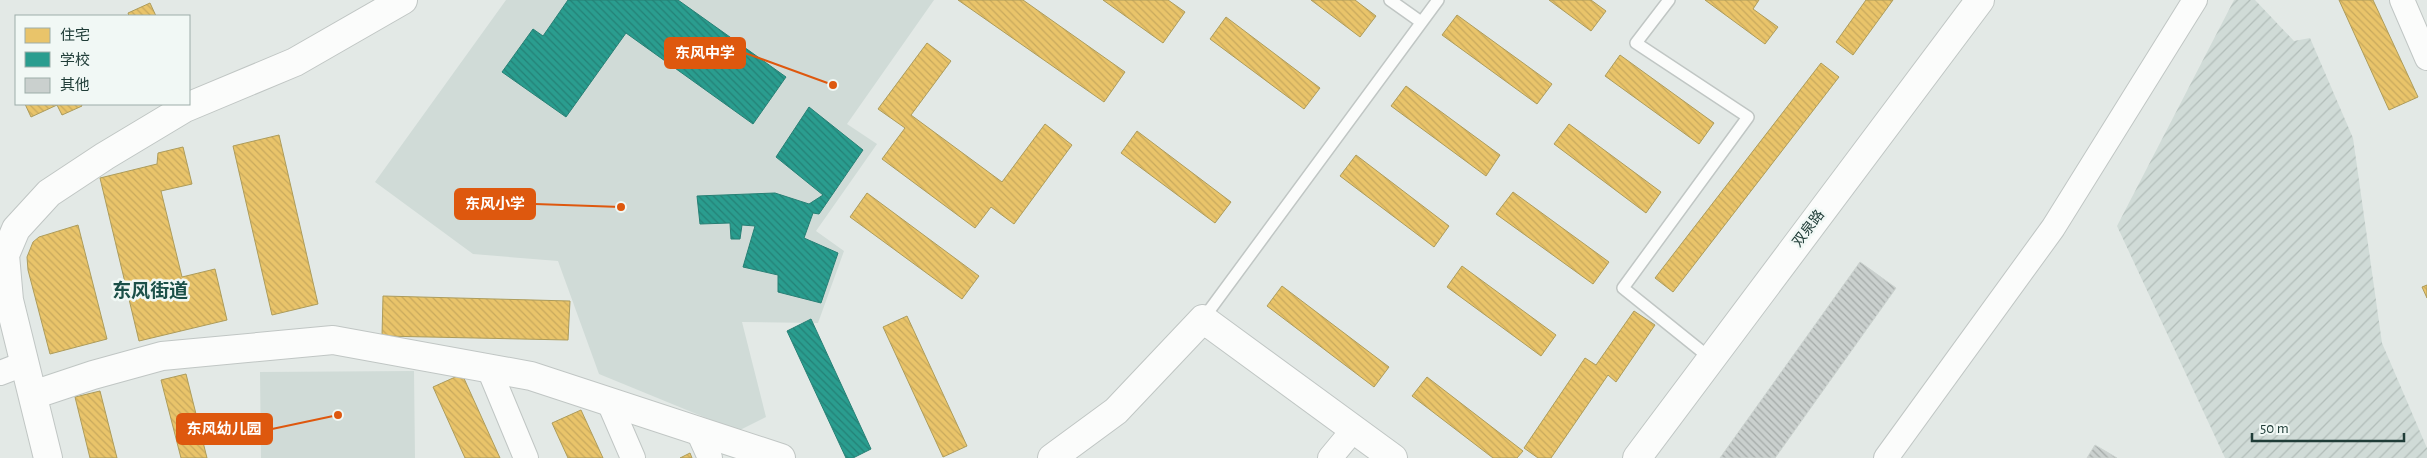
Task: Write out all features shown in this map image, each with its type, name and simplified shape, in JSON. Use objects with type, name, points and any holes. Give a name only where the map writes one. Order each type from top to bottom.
[{"type":"street","points":[[48,458],[26,364],[8,300],[5,255],[16,229],[50,192],[105,156],[185,108],[296,62],[403,0]]},
{"type":"street","name":"双泉路","points":[[1637,458],[1710,358],[1980,0]]},
{"type":"street","points":[[1886,458],[2053,228],[2195,0]]},
{"type":"street","points":[[2402,0],[2427,58]]},
{"type":"street","points":[[1052,458],[1116,411],[1203,319],[1393,458]]},
{"type":"street","points":[[33,395],[93,375],[162,356],[334,340],[532,376],[781,458]]},
{"type":"street","points":[[0,374],[26,364]]},
{"type":"street","points":[[490,369],[526,458]]},
{"type":"street","points":[[608,400],[633,458]]},
{"type":"street","points":[[697,430],[710,458]]},
{"type":"street","points":[[1330,458],[1354,430]]},
{"type":"lane","points":[[1390,0],[1421,22]]},
{"type":"lane","points":[[1203,319],[1438,0]]},
{"type":"lane","points":[[1669,0],[1636,43],[1748,117],[1623,288],[1710,358]]},
{"type":"shaded area","points":[[506,0],[934,0],[847,124],[877,144],[816,231],[844,251],[818,323],[742,322],[766,417],[738,431],[599,374],[558,261],[473,254],[375,182]]},
{"type":"shaded area","points":[[2234,0],[2255,0],[2294,41],[2310,38],[2353,138],[2382,343],[2427,448],[2427,458],[2225,458],[2117,226]]},
{"type":"shaded area","points":[[414,371],[415,458],[261,458],[260,372]]},
{"type":"building: 住宅","points":[[958,0],[1023,0],[1125,72],[1104,102]]},
{"type":"building: 住宅","points":[[1103,0],[1168,0],[1185,12],[1163,43]]},
{"type":"building: 住宅","points":[[1311,0],[1355,0],[1376,16],[1360,37]]},
{"type":"building: 住宅","points":[[1549,0],[1591,0],[1606,11],[1591,31]]},
{"type":"building: 住宅","points":[[1705,0],[1759,0],[1753,9],[1778,27],[1765,44]]},
{"type":"building: 住宅","points":[[1866,0],[1893,0],[1853,55],[1836,42]]},
{"type":"building: 住宅","points":[[2339,0],[2373,0],[2418,97],[2389,110]]},
{"type":"building: 住宅","points":[[150,3],[156,15],[129,15],[128,13]]},
{"type":"building: 住宅","points":[[1457,15],[1552,84],[1537,104],[1442,35]]},
{"type":"building: 住宅","points":[[1226,17],[1320,88],[1304,109],[1210,39]]},
{"type":"building: 住宅","points":[[927,43],[951,61],[911,115],[1002,182],[1045,124],[1072,145],[1014,224],[991,207],[975,228],[882,159],[905,128],[878,109]]},
{"type":"building: 住宅","points":[[1620,55],[1714,123],[1699,144],[1605,76]]},
{"type":"building: 住宅","points":[[1821,63],[1839,77],[1673,292],[1655,278]]},
{"type":"building: 住宅","points":[[1406,86],[1500,155],[1486,176],[1391,106]]},
{"type":"building: 住宅","points":[[25,105],[57,105],[31,117]]},
{"type":"building: 住宅","points":[[57,105],[82,106],[62,115]]},
{"type":"building: 住宅","points":[[1569,124],[1661,192],[1646,213],[1554,144]]},
{"type":"building: 住宅","points":[[1137,131],[1231,202],[1215,223],[1121,153]]},
{"type":"building: 住宅","points":[[279,135],[318,304],[272,315],[233,146]]},
{"type":"building: 住宅","points":[[183,147],[192,184],[161,191],[182,277],[215,269],[227,320],[139,341],[100,178],[157,164],[158,153]]},
{"type":"building: 住宅","points":[[1356,155],[1449,226],[1434,247],[1340,176]]},
{"type":"building: 住宅","points":[[1513,192],[1609,262],[1593,284],[1496,214]]},
{"type":"building: 住宅","points":[[867,193],[979,276],[962,299],[850,217]]},
{"type":"building: 住宅","points":[[78,225],[107,339],[50,354],[28,270],[27,257],[33,242],[39,237]]},
{"type":"building: 住宅","points":[[1462,266],[1556,335],[1541,356],[1447,287]]},
{"type":"building: 住宅","points":[[2427,285],[2427,298],[2422,287]]},
{"type":"building: 住宅","points":[[1282,286],[1389,367],[1374,387],[1267,306]]},
{"type":"building: 住宅","points":[[383,296],[570,301],[568,340],[382,336]]},
{"type":"building: 住宅","points":[[1634,311],[1655,325],[1616,382],[1608,375],[1551,458],[1538,458],[1524,448],[1585,358],[1596,365]]},
{"type":"building: 住宅","points":[[907,316],[967,446],[943,457],[883,327]]},
{"type":"building: 住宅","points":[[186,374],[207,458],[181,458],[161,380]]},
{"type":"building: 住宅","points":[[462,374],[500,458],[465,458],[433,387]]},
{"type":"building: 住宅","points":[[1427,377],[1523,451],[1517,458],[1493,458],[1412,396]]},
{"type":"building: 住宅","points":[[100,391],[117,458],[90,458],[75,397]]},
{"type":"building: 住宅","points":[[581,410],[603,458],[568,458],[552,423]]},
{"type":"building: 住宅","points":[[690,453],[692,458],[680,458]]},
{"type":"building: 学校","points":[[568,0],[678,0],[786,77],[753,124],[626,33],[566,117],[502,72],[533,29],[543,36]]},
{"type":"building: 学校","points":[[809,107],[863,150],[819,214],[813,213],[804,238],[838,253],[821,303],[778,292],[778,275],[743,267],[755,226],[742,225],[740,239],[731,239],[730,223],[700,224],[697,196],[775,193],[809,204],[823,195],[776,157]]},
{"type":"building: 学校","points":[[811,319],[871,449],[853,458],[846,458],[787,331]]},
{"type":"building: 其他","points":[[1860,262],[1896,288],[1775,458],[1720,458]]},
{"type":"building: 其他","points":[[2095,445],[2117,458],[2087,458]]},
{"type":"place","name":"东风中学","points":[[833,85]]},
{"type":"place","name":"东风小学","points":[[621,207]]},
{"type":"place","name":"东风幼儿园","points":[[338,415]]},
{"type":"district","name":"东风街道","points":[[150,290]]}]
